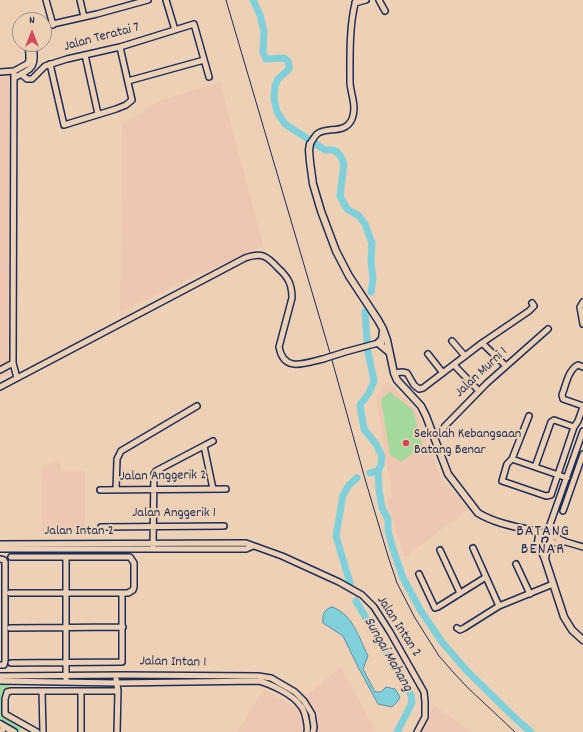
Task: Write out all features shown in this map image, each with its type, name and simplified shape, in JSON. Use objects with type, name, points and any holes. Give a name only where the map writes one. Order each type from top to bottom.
[{"type":"street","points":[[46,0],[53,25],[131,2],[148,0]]},
{"type":"street","points":[[80,0],[84,17]]},
{"type":"street","points":[[166,0],[175,30]]},
{"type":"street","points":[[366,0],[355,1],[351,33],[350,85],[354,105],[352,119],[350,124],[346,127],[317,134],[309,150],[313,184],[336,251],[349,276],[383,328],[397,380],[420,406],[426,416],[448,474],[478,513],[492,520],[525,530],[546,534],[583,547]]},
{"type":"street","points":[[379,0],[386,11]]},
{"type":"street","name":"Jalan Teratai 7","points":[[21,74],[27,79],[32,79],[45,66],[50,64],[120,47],[194,24],[204,60]]},
{"type":"street","points":[[50,64],[64,125],[126,105],[132,100],[120,47]]},
{"type":"street","points":[[0,72],[14,72],[27,64],[29,61],[29,52]]},
{"type":"street","points":[[14,78],[30,69],[35,58],[34,52]]},
{"type":"street","points":[[85,55],[98,114]]},
{"type":"street","points":[[128,81],[204,60],[209,77]]},
{"type":"street","points":[[14,72],[13,363],[17,378]]},
{"type":"street","points":[[0,387],[253,255],[264,256],[269,259],[285,274],[289,281],[292,291],[292,298],[279,347],[283,358],[290,363],[296,365],[323,359],[387,340]]},
{"type":"street","points":[[583,302],[580,308],[583,324]]},
{"type":"street","points":[[394,373],[407,373],[414,385],[419,388],[423,388],[482,343],[529,311],[534,307],[532,303]]},
{"type":"street","points":[[378,343],[382,338],[383,328]]},
{"type":"street","name":"Jalan Murni 1","points":[[434,436],[441,432],[444,426],[479,391],[548,329]]},
{"type":"street","points":[[452,341],[465,356]]},
{"type":"street","points":[[378,343],[389,352]]},
{"type":"street","points":[[482,343],[506,366]]},
{"type":"street","points":[[428,354],[443,373]]},
{"type":"street","points":[[0,370],[13,363]]},
{"type":"street","points":[[454,365],[479,391]]},
{"type":"street","points":[[529,416],[512,458],[507,464],[502,481],[544,496],[551,495],[583,406],[563,399],[562,395],[570,371],[578,365],[583,367]]},
{"type":"street","points":[[116,490],[116,459],[121,451],[197,406]]},
{"type":"street","points":[[536,467],[552,422],[554,420],[574,428]]},
{"type":"street","points":[[546,534],[583,431]]},
{"type":"street","points":[[153,546],[154,474],[156,471],[213,442]]},
{"type":"street","points":[[204,446],[213,489]]},
{"type":"street","points":[[564,511],[583,454]]},
{"type":"street","points":[[512,458],[567,478]]},
{"type":"street","name":"Jalan Anggerik 2","points":[[100,490],[226,489]]},
{"type":"street","name":"Jalan Anggerik 1","points":[[101,527],[224,526]]},
{"type":"street","points":[[525,530],[542,546],[566,542]]},
{"type":"street","points":[[546,534],[538,536],[538,542],[564,617],[572,630],[582,637]]},
{"type":"street","points":[[545,559],[552,539],[546,534]]},
{"type":"street","name":"Jalan Intan 2","points":[[0,544],[246,549],[253,546],[282,556],[340,582],[362,595],[374,607],[424,692],[425,716],[417,732]]},
{"type":"street","name":"Jalan Intan 2","points":[[0,549],[153,546]]},
{"type":"street","points":[[473,548],[499,606]]},
{"type":"street","points":[[440,550],[460,593]]},
{"type":"street","points":[[10,593],[128,593],[133,590],[134,586],[134,563],[130,557],[11,557]]},
{"type":"street","points":[[66,558],[66,682]]},
{"type":"street","points":[[0,559],[4,560],[5,562],[5,578],[2,597],[8,662]]},
{"type":"street","points":[[516,564],[530,594]]},
{"type":"street","points":[[419,574],[436,608],[486,577]]},
{"type":"street","points":[[457,628],[460,630],[499,606],[553,584]]},
{"type":"street","points":[[0,665],[4,665],[8,662],[122,662],[122,593]]},
{"type":"street","points":[[10,628],[123,627]]},
{"type":"street","points":[[116,675],[118,691],[117,732]]},
{"type":"street","name":"Jalan Intan 1","points":[[0,676],[258,676],[271,678],[296,692],[304,700],[312,714],[314,727],[313,732]]},
{"type":"street","name":"Jalan Intan 1","points":[[0,681],[259,681],[275,687],[299,703],[305,715],[308,729],[307,732]]},
{"type":"street","points":[[42,691],[43,732]]},
{"type":"street","points":[[81,691],[81,732]]},
{"type":"street","points":[[37,732],[4,714],[7,692],[118,691]]},
{"type":"street","points":[[0,724],[14,732]]},
{"type":"shaded area","points":[[0,68],[9,77],[8,374],[0,378]]},
{"type":"shaded area","points":[[220,82],[263,245],[120,312],[122,125],[159,101]]},
{"type":"shaded area","name":"Sekolah Kebangsaan Batang Benar","points":[[388,382],[416,409],[441,478],[468,509],[405,557],[387,502],[392,496],[376,395]]},
{"type":"shaded area","points":[[59,460],[61,471],[85,471],[85,533],[42,533],[41,468]]},
{"type":"shaded area","points":[[341,667],[376,732],[237,732],[264,689],[293,706]]},
{"type":"shaded area","points":[[434,705],[472,732],[422,732]]},
{"type":"green space","points":[[390,392],[413,410],[422,445],[402,462],[390,455],[381,399]]},
{"type":"green space","points":[[0,682],[7,682],[10,689],[5,692],[4,695],[3,714],[24,726],[19,732],[16,732],[0,722]]},
{"type":"water","points":[[332,607],[345,615],[358,634],[368,656],[363,669],[375,692],[381,692],[386,687],[395,689],[400,697],[392,707],[378,704],[343,636],[323,623],[324,613],[327,609]]},
{"type":"waterway","points":[[253,0],[260,15],[264,31],[263,53],[266,59],[284,58],[288,61],[289,65],[289,69],[278,79],[275,86],[274,99],[277,112],[285,124],[325,150],[333,150],[337,152],[344,164],[340,196],[347,209],[359,216],[365,224],[372,243],[371,261],[373,279],[371,292]]},
{"type":"waterway","points":[[365,312],[367,341]]},
{"type":"waterway","points":[[368,352],[374,381],[369,393],[360,405],[364,429],[376,444],[382,456],[381,465],[378,471],[382,508],[388,519],[388,530],[392,546],[403,578],[421,611],[442,642],[467,671],[531,732]]},
{"type":"waterway","name":"Sungai Mahang","points":[[370,473],[378,471]]},
{"type":"waterway","name":"Sungai Mahang","points":[[350,583],[336,536],[343,495],[349,485],[357,478]]},
{"type":"waterway","name":"Sungai Mahang","points":[[356,601],[411,695],[412,703],[397,732]]},
{"type":"railway","points":[[226,0],[330,353],[365,479],[397,583],[415,618],[439,656],[467,687],[515,732]]},
{"type":"place","name":"Sekolah Kebangsaan Batang Benar","points":[[406,443]]},
{"type":"district","name":"BATANG BENAR","points":[[543,542]]}]
